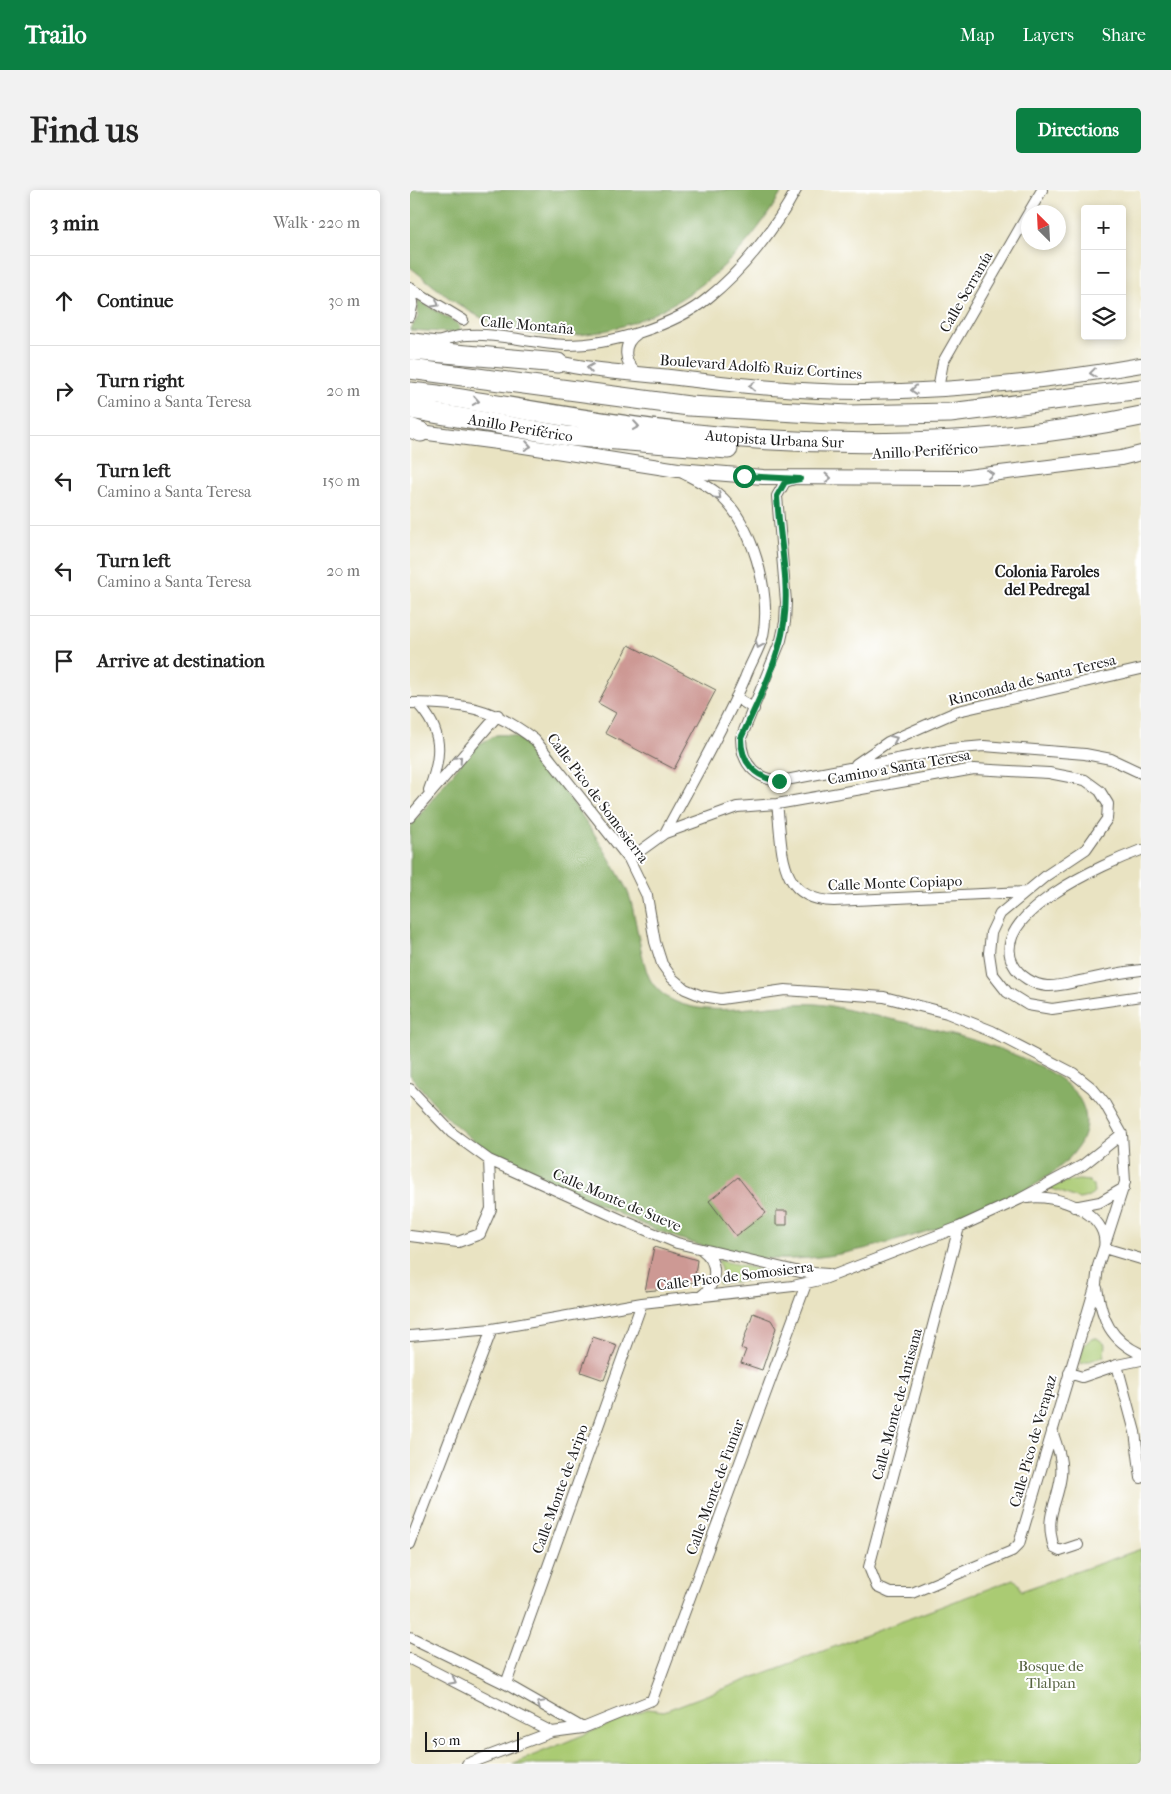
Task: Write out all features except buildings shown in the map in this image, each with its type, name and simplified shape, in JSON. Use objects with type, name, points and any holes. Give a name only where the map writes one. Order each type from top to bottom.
[{"type":"highway","points":[[410,350],[558,363]]},
{"type":"highway","points":[[410,369],[528,383],[689,406],[848,415],[950,413],[1141,389]]},
{"type":"highway","points":[[1053,400],[1141,379]]},
{"type":"highway","name":"Autopista Urbana Sur","points":[[410,381],[506,390],[691,418],[815,425],[946,423],[1141,400]]},
{"type":"highway","name":"Autopista Urbana Sur","points":[[410,392],[438,394],[676,432],[795,441],[904,442],[983,438],[1086,426],[1141,416]]},
{"type":"highway","name":"Anillo Periférico","points":[[410,409],[567,436],[694,448],[830,454],[926,454],[1061,440],[1141,427]]},
{"type":"main road","name":"Boulevard Adolfo Ruiz Cortines","points":[[410,340],[510,352],[558,363],[638,374],[728,384],[814,390],[900,391],[938,389],[1056,378],[1141,365]]},
{"type":"main road","points":[[414,430],[678,470],[800,479],[959,478],[1121,458],[1141,453]]},
{"type":"street","name":"Calle Montaña","points":[[435,343],[467,335],[550,344],[581,344],[611,340],[641,332],[690,311],[712,294],[760,244],[796,190]]},
{"type":"street","name":"Calle Serranía","points":[[1034,205],[1042,190]]},
{"type":"street","name":"Calle Serranía","points":[[938,389],[943,362],[1021,227]]},
{"type":"street","points":[[410,289],[413,302],[410,316]]},
{"type":"street","points":[[410,289],[463,320]]},
{"type":"street","points":[[638,374],[628,365],[625,352],[632,338],[641,332]]},
{"type":"street","name":"Camino a Santa Teresa","points":[[664,833],[736,697],[762,637],[765,615],[764,586],[752,548],[737,516],[717,493],[678,470]]},
{"type":"street","name":"Camino a Santa Teresa","points":[[800,479],[785,482],[777,496],[786,602],[784,622],[781,640],[741,738],[741,746],[746,762],[764,778],[786,780],[950,749],[1004,746],[1085,754],[1111,759],[1141,773]]},
{"type":"street","name":"Rinconada de Santa Teresa","points":[[854,766],[888,742],[958,711],[1141,669]]},
{"type":"street","points":[[736,697],[754,709]]},
{"type":"street","points":[[410,817],[498,715],[481,708],[414,703]]},
{"type":"street","points":[[414,703],[433,724],[440,748],[427,796]]},
{"type":"street","name":"Calle Pico de Somosierra","points":[[498,715],[535,740],[630,859],[647,896],[655,942],[662,964],[672,978],[685,989],[702,996],[721,998],[785,990],[884,997],[947,1013],[992,1031],[1046,1058],[1083,1080],[1100,1096],[1122,1134],[1124,1188],[1098,1266],[1096,1284]]},
{"type":"street","name":"Camino a Santa Teresa","points":[[630,859],[664,833],[737,807],[777,804],[974,769],[1049,773],[1085,780],[1100,791],[1108,804],[1107,819],[1086,849],[1026,892],[1000,914],[991,933],[989,953],[992,973],[1007,992],[1028,1005],[1052,1009],[1141,996]]},
{"type":"street","name":"Calle Monte Copiapo","points":[[777,804],[788,877],[796,889],[809,897],[834,902],[1026,892]]},
{"type":"street","points":[[1141,850],[1098,868],[1033,910],[1016,928],[1010,950],[1011,957],[1018,971],[1031,981],[1049,986],[1141,970]]},
{"type":"street","name":"Calle Monte de Sueve","points":[[410,1089],[452,1133],[489,1160],[649,1232],[677,1243],[800,1272],[820,1275],[841,1273]]},
{"type":"street","name":"Calle Pico de Somosierra","points":[[410,1336],[492,1330],[642,1303],[806,1284],[841,1273],[959,1227],[1020,1199],[1083,1165],[1122,1134]]},
{"type":"street","points":[[410,1236],[458,1242],[480,1234],[491,1209],[489,1160]]},
{"type":"street","points":[[1074,1207],[1100,1202],[1124,1188]]},
{"type":"street","points":[[1020,1199],[1047,1197],[1074,1207],[1100,1224],[1105,1236],[1104,1248],[1141,1259]]},
{"type":"street","name":"Calle Monte de Antisana","points":[[877,1587],[869,1567],[959,1227]]},
{"type":"street","points":[[699,1248],[708,1255],[714,1272],[709,1289],[700,1296]]},
{"type":"street","name":"Calle Monte de Funiar","points":[[583,1728],[652,1700],[806,1284]]},
{"type":"street","points":[[1096,1284],[1101,1312],[1105,1321],[1124,1344],[1141,1354]]},
{"type":"street","name":"Calle Pico de Verapaz","points":[[877,1587],[890,1593],[912,1593],[1012,1551],[1019,1544],[1096,1284]]},
{"type":"street","name":"Calle Monte de Aripo","points":[[506,1684],[642,1303]]},
{"type":"street","points":[[410,1544],[492,1330]]},
{"type":"street","points":[[1069,1373],[1082,1377],[1117,1365],[1141,1360]]},
{"type":"street","points":[[1117,1365],[1135,1432],[1141,1478]]},
{"type":"street","points":[[1052,1430],[1061,1460],[1061,1478],[1050,1513],[1049,1532],[1054,1548],[1060,1551],[1078,1545]]},
{"type":"street","points":[[410,1637],[506,1684],[583,1728]]},
{"type":"street","points":[[410,1658],[552,1732]]},
{"type":"street","points":[[467,1764],[552,1732],[583,1728]]},
{"type":"green space","points":[[410,190],[783,190],[744,246],[704,283],[676,302],[647,317],[616,328],[584,334],[552,336],[519,332],[477,316],[410,267]]},
{"type":"green space","points":[[418,300],[458,324],[460,328],[459,333],[410,330],[418,317]]},
{"type":"green space","points":[[496,735],[515,736],[533,750],[595,834],[630,898],[642,953],[651,981],[665,996],[684,1005],[705,1009],[752,1008],[797,1004],[827,1005],[948,1033],[1016,1055],[1045,1069],[1068,1086],[1082,1104],[1085,1132],[1069,1158],[1040,1182],[1003,1202],[961,1220],[920,1234],[846,1253],[819,1257],[777,1259],[728,1253],[663,1232],[527,1171],[476,1142],[449,1119],[410,1075],[410,827],[474,747]]},
{"type":"green space","points":[[1089,1181],[1093,1185],[1094,1192],[1089,1197],[1079,1199],[1050,1188],[1064,1182]]},
{"type":"green space","points":[[718,1260],[788,1276],[718,1284],[722,1273]]},
{"type":"green space","points":[[1097,1338],[1105,1344],[1104,1356],[1081,1364],[1083,1347],[1092,1339]]},
{"type":"green space","name":"Bosque de Tlalpan","points":[[1141,1549],[1141,1764],[512,1764],[647,1709],[664,1711],[1014,1579],[1019,1584],[1021,1591]]},
{"type":"district","name":"Colonia Faroles del Pedregal","points":[[1047,580]]},
{"type":"route","points":[[744,476],[800,479],[785,482],[778,491],[786,602],[784,622],[781,640],[741,738],[742,755],[751,769],[764,778],[779,781]]}]
